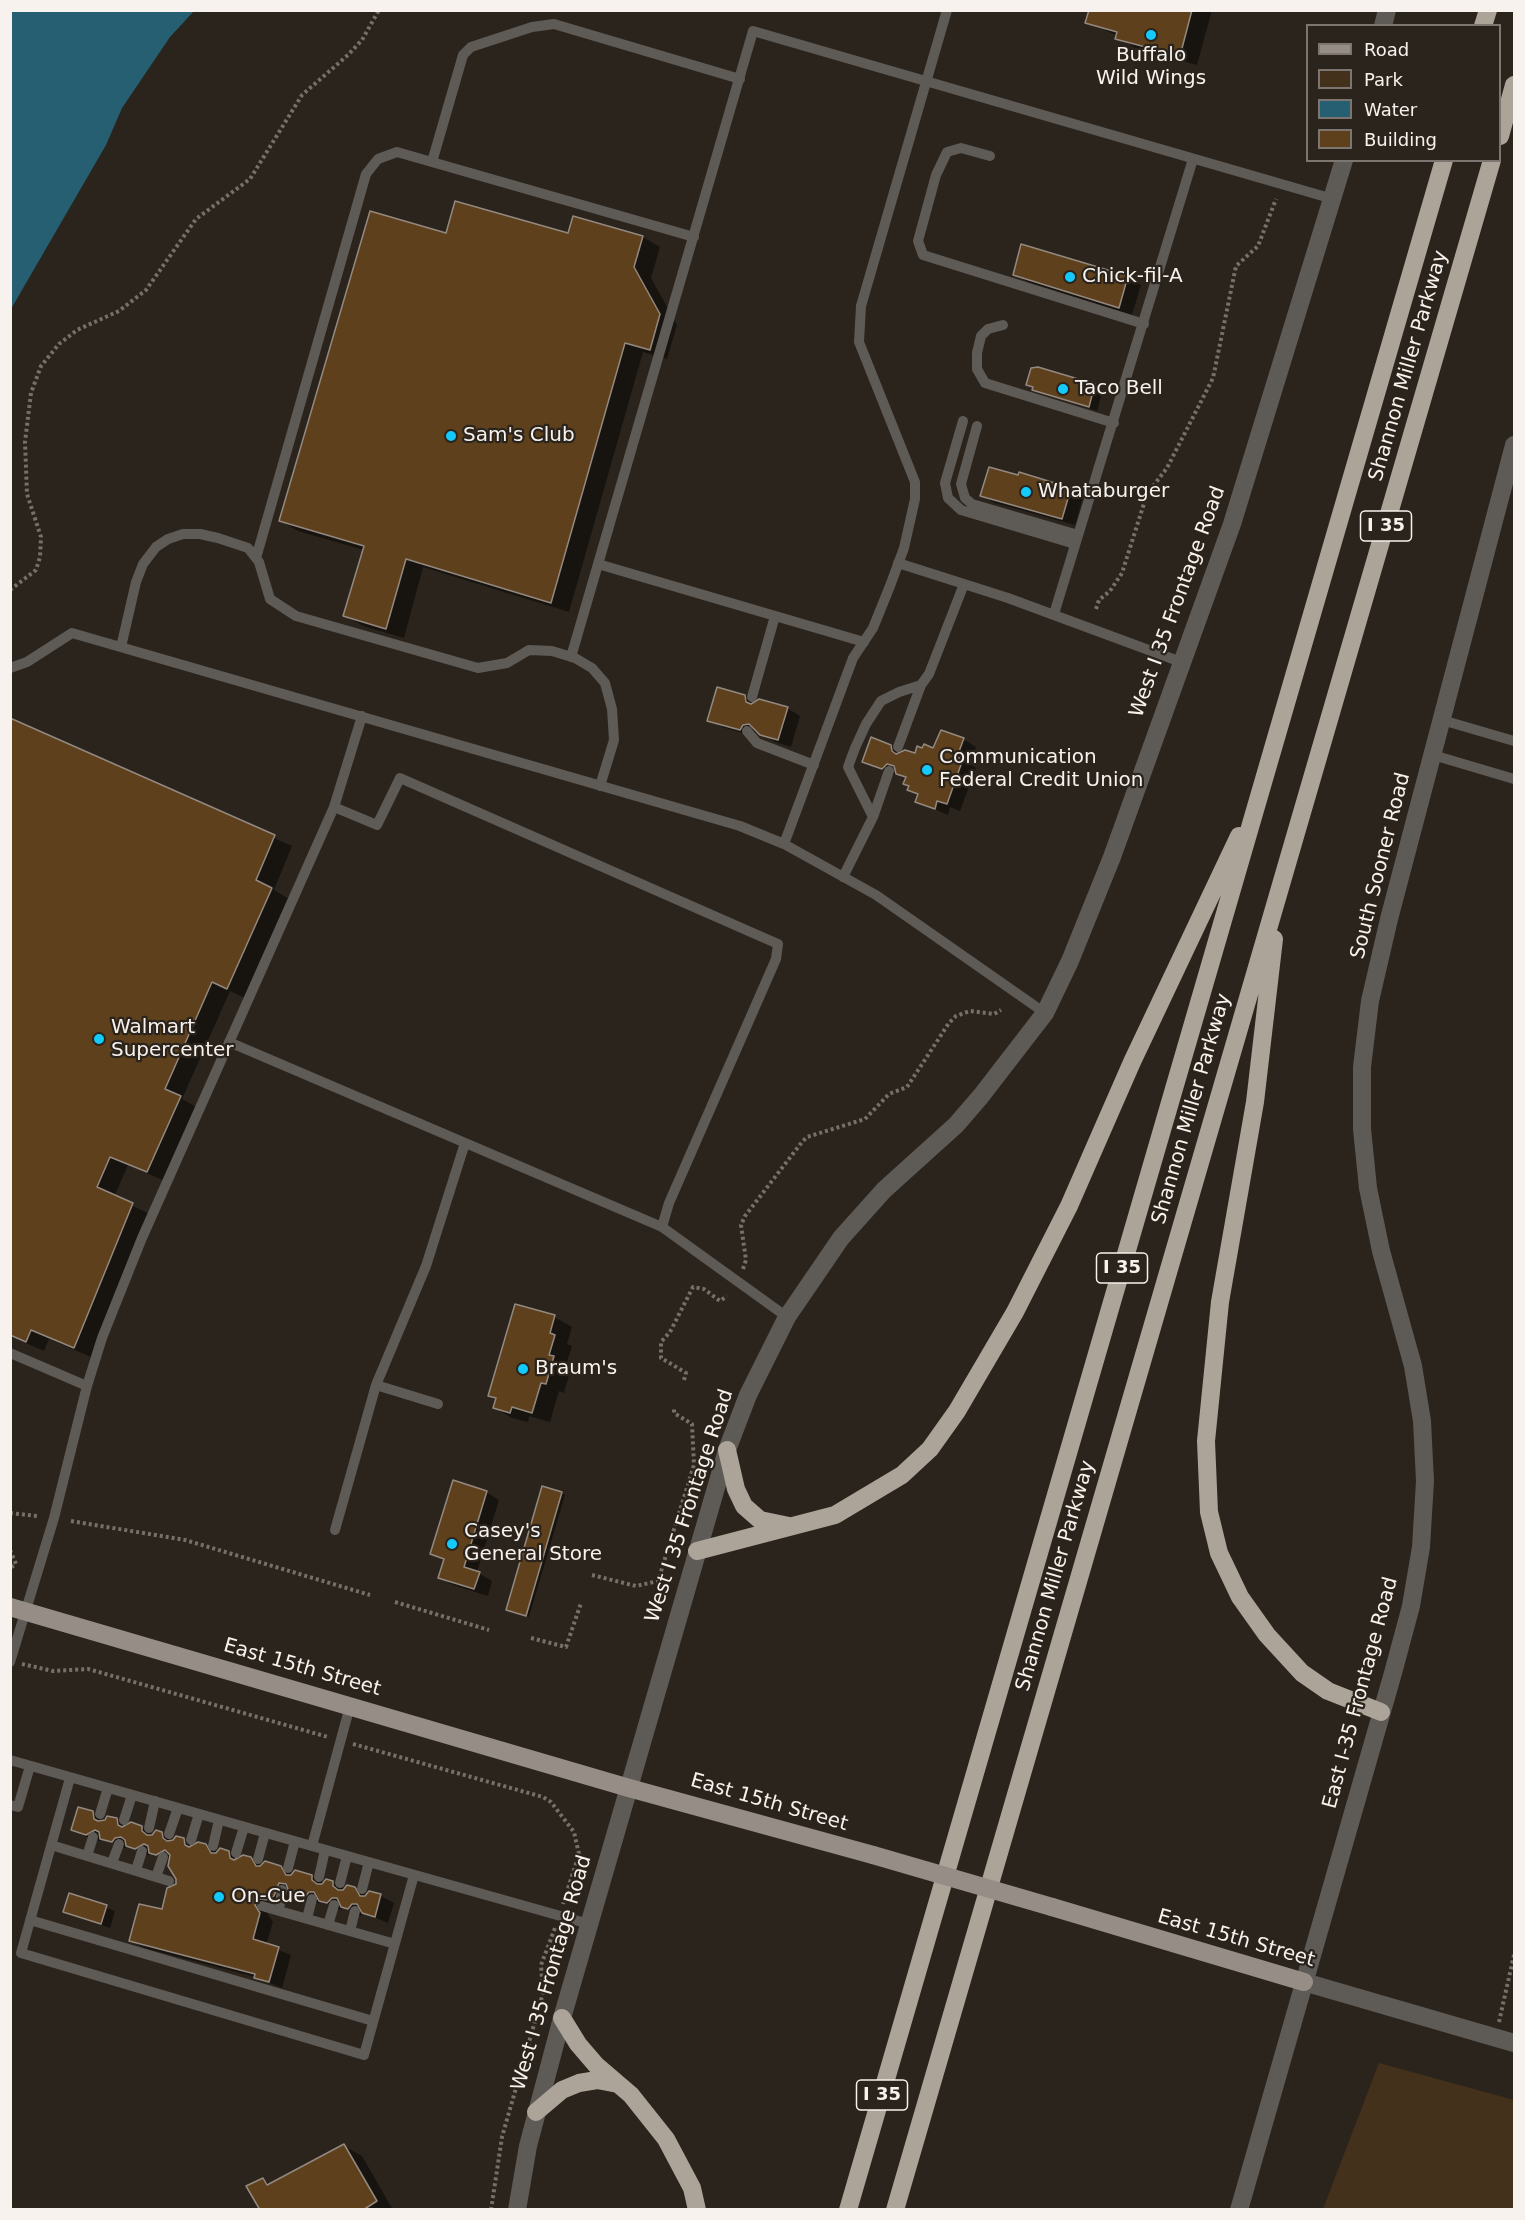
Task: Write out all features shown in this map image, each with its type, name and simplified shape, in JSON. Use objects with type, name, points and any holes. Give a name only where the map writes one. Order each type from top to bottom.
[{"type":"highway","points":[[1501,133],[1515,85]]},
{"type":"highway","name":"Shannon Miller Parkway","points":[[848,2210],[1443,162]]},
{"type":"highway","name":"Shannon Miller Parkway","points":[[895,2210],[1491,162]]},
{"type":"highway","points":[[697,1551],[800,1526],[835,1515],[902,1474],[930,1449],[957,1411],[1016,1312],[1069,1206],[1137,1051],[1264,782]]},
{"type":"highway","points":[[1279,891],[1255,1102],[1220,1302],[1206,1441],[1209,1512],[1219,1553],[1240,1597],[1267,1635],[1302,1673],[1328,1691],[1353,1703],[1381,1712]]},
{"type":"highway","points":[[727,1450],[736,1489],[744,1506],[760,1520],[775,1525],[800,1526]]},
{"type":"highway","points":[[561,2018],[578,2044],[631,2095],[666,2139],[692,2188],[697,2210]]},
{"type":"highway","points":[[536,2112],[562,2090],[579,2083],[597,2080],[618,2084]]},
{"type":"main road","name":"East 15th Street","points":[[18,1609],[629,1788],[1052,1907],[1304,1982]]},
{"type":"street","name":"West I 35 Frontage Road","points":[[517,2210],[536,2112],[561,2018],[727,1450],[747,1395],[787,1317],[841,1238],[884,1190],[956,1125],[1015,1055],[1044,1013],[1093,908],[1232,524],[1343,162]]},
{"type":"street","name":"South Sooner Road","points":[[1396,1305],[1368,1188],[1362,1129],[1362,1067],[1370,1000],[1515,444]]},
{"type":"street","name":"East I-35 Frontage Road","points":[[1239,2210],[1411,1606],[1421,1546],[1425,1481],[1422,1421],[1413,1366],[1396,1305]]},
{"type":"street","name":"East 15th Street","points":[[1304,1982],[1515,2043]]},
{"type":"lane","points":[[784,844],[853,658],[873,628],[898,563],[915,499],[915,482],[860,342],[861,306],[947,10]]},
{"type":"lane","points":[[432,162],[464,55],[471,47],[532,27],[554,24],[740,79]]},
{"type":"lane","points":[[572,657],[753,31],[1333,199]]},
{"type":"lane","points":[[990,156],[961,148],[947,152],[936,175],[918,241],[923,255],[1144,324]]},
{"type":"lane","points":[[256,558],[366,174],[378,159],[397,152],[694,237]]},
{"type":"lane","points":[[1054,614],[1193,159]]},
{"type":"lane","points":[[1003,325],[988,329],[981,336],[977,353],[977,369],[985,383],[1114,423]]},
{"type":"lane","points":[[963,422],[945,483],[948,498],[961,510],[970,514],[1077,540]]},
{"type":"lane","points":[[977,426],[961,484],[964,498],[972,504],[1077,540]]},
{"type":"lane","points":[[121,647],[143,564],[156,547],[168,538],[200,534],[248,548],[256,558],[270,599],[296,616],[319,624],[478,668],[507,663],[529,650],[552,651],[572,657],[592,668],[605,683],[612,709],[614,740],[600,786]]},
{"type":"lane","points":[[898,563],[1054,614],[1181,662]]},
{"type":"lane","points":[[598,564],[864,642]]},
{"type":"lane","points":[[897,747],[921,685],[929,674],[964,584]]},
{"type":"lane","points":[[752,697],[776,616]]},
{"type":"lane","points":[[10,668],[27,662],[72,633],[740,826],[784,844],[876,895],[1044,1013]]},
{"type":"lane","points":[[873,817],[848,766],[866,724],[881,702],[899,692],[921,685]]},
{"type":"lane","points":[[10,1662],[18,1609],[54,1518],[87,1386],[122,1286],[334,807],[362,716]]},
{"type":"lane","points":[[1442,720],[1515,741]]},
{"type":"lane","points":[[747,732],[757,743],[814,765]]},
{"type":"lane","points":[[1433,755],[1515,779]]},
{"type":"lane","points":[[843,877],[873,817],[889,771]]},
{"type":"lane","points":[[334,807],[377,825],[400,778],[778,944],[776,959],[669,1203],[662,1227]]},
{"type":"lane","points":[[229,1042],[662,1227],[787,1317]]},
{"type":"lane","points":[[335,1530],[376,1385],[426,1266],[465,1143]]},
{"type":"lane","points":[[10,1353],[87,1386]]},
{"type":"lane","points":[[376,1385],[438,1404]]},
{"type":"lane","points":[[312,1846],[350,1706]]},
{"type":"lane","points":[[10,1760],[589,1924]]},
{"type":"lane","points":[[10,1805],[18,1807],[30,1766]]},
{"type":"lane","points":[[70,1778],[21,1953],[364,2055],[414,1875]]},
{"type":"lane","points":[[100,1814],[108,1788]]},
{"type":"lane","points":[[124,1821],[132,1795]]},
{"type":"lane","points":[[149,1828],[154,1801]]},
{"type":"lane","points":[[169,1834],[178,1808]]},
{"type":"lane","points":[[191,1840],[199,1814]]},
{"type":"lane","points":[[213,1846],[219,1820]]},
{"type":"lane","points":[[236,1853],[244,1827]]},
{"type":"lane","points":[[258,1859],[265,1833]]},
{"type":"lane","points":[[87,1856],[93,1837]]},
{"type":"lane","points":[[288,1868],[295,1841]]},
{"type":"lane","points":[[112,1863],[118,1844]]},
{"type":"lane","points":[[51,1845],[169,1881]]},
{"type":"lane","points":[[319,1876],[325,1850]]},
{"type":"lane","points":[[136,1870],[142,1851]]},
{"type":"lane","points":[[340,1883],[347,1856]]},
{"type":"lane","points":[[156,1877],[163,1857]]},
{"type":"lane","points":[[362,1889],[369,1862]]},
{"type":"lane","points":[[279,1910],[282,1890]]},
{"type":"lane","points":[[307,1918],[312,1899]]},
{"type":"lane","points":[[328,1924],[334,1905]]},
{"type":"lane","points":[[262,1906],[395,1944]]},
{"type":"lane","points":[[350,1931],[355,1911]]},
{"type":"lane","points":[[30,1920],[373,2021]]},
{"type":"path","points":[[10,590],[36,570],[40,557],[41,537],[27,494],[25,442],[31,393],[41,366],[59,344],[77,330],[119,311],[146,290],[196,219],[250,179],[302,94],[362,40],[379,10]]},
{"type":"path","points":[[1096,609],[1099,600],[1110,591],[1122,573],[1147,494],[1167,468],[1213,378],[1236,266],[1258,246],[1276,199]]},
{"type":"path","points":[[743,1269],[746,1260],[741,1225],[745,1216],[802,1142],[807,1137],[865,1119],[889,1094],[908,1088],[956,1016],[970,1011],[994,1014],[1001,1010]]},
{"type":"path","points":[[684,1380],[686,1373],[661,1358],[660,1342],[670,1332],[693,1287],[704,1289],[720,1301],[727,1296]]},
{"type":"path","name":"West I 35 Frontage Road","points":[[592,1575],[636,1586],[658,1581],[694,1465],[692,1424],[674,1413],[674,1407]]},
{"type":"path","points":[[10,1513],[37,1516]]},
{"type":"path","points":[[71,1521],[184,1540],[370,1595]]},
{"type":"path","points":[[10,1551],[16,1564],[10,1568]]},
{"type":"path","points":[[395,1602],[489,1630]]},
{"type":"path","points":[[531,1638],[566,1647],[581,1603]]},
{"type":"path","points":[[30,1667],[53,1671],[88,1669],[318,1734]]},
{"type":"path","points":[[365,1748],[543,1797],[551,1802],[574,1833],[579,1854],[564,1901]]},
{"type":"path","points":[[491,2210],[501,2137],[543,1993],[542,1965],[552,1935]]},
{"type":"path","points":[[1496,2037],[1515,1955]]},
{"type":"green space","points":[[1379,2063],[1514,2100],[1514,2209],[1323,2209]]},
{"type":"water","points":[[11,10],[194,11],[170,37],[122,108],[106,145],[11,309]]},
{"type":"building","name":"Buffalo Wild Wings","points":[[1089,10],[1192,10],[1180,56],[1115,39],[1117,32],[1085,23]]},
{"type":"building","name":"Sam's Club","points":[[455,201],[568,233],[573,216],[643,236],[634,267],[660,314],[650,350],[625,343],[551,603],[406,559],[386,629],[343,616],[364,546],[279,521],[370,211],[446,233]]},
{"type":"building","name":"Chick-fil-A","points":[[1021,244],[1128,276],[1119,308],[1013,275]]},
{"type":"building","name":"Taco Bell","points":[[1038,367],[1095,384],[1089,407],[1032,390],[1033,387],[1026,385],[1031,368]]},
{"type":"building","name":"Whataburger","points":[[989,467],[1018,475],[1019,472],[1071,488],[1062,519],[980,496]]},
{"type":"building","points":[[717,687],[745,695],[746,702],[751,704],[759,699],[788,707],[778,740],[760,735],[749,724],[743,725],[740,730],[707,721]]},
{"type":"building","name":"Walmart Supercenter","points":[[10,718],[275,835],[256,880],[272,888],[227,989],[212,982],[165,1089],[181,1096],[147,1172],[110,1157],[97,1187],[133,1203],[74,1348],[31,1330],[26,1342],[10,1335]]},
{"type":"building","points":[[941,730],[964,738],[957,757],[963,759],[947,804],[937,801],[935,809],[915,802],[918,794],[907,790],[909,786],[903,784],[906,777],[896,774],[894,766],[887,764],[882,769],[862,762],[871,737],[891,745],[892,751],[896,754],[905,750],[915,753],[917,746],[922,748],[924,744],[933,748]]},
{"type":"building","name":"Braum's","points":[[515,1304],[555,1315],[550,1333],[555,1335],[549,1355],[554,1356],[546,1384],[541,1383],[532,1413],[512,1407],[510,1413],[493,1408],[496,1398],[488,1396]]},
{"type":"building","name":"Casey's General Store","points":[[453,1480],[487,1491],[464,1567],[480,1572],[474,1589],[438,1578],[444,1559],[430,1554]]},
{"type":"building","name":"Casey's General Store","points":[[542,1486],[562,1492],[526,1616],[506,1610]]},
{"type":"building","name":"On-Cue","points":[[78,1807],[93,1811],[94,1819],[98,1821],[105,1820],[107,1816],[117,1818],[118,1825],[122,1827],[131,1822],[142,1826],[142,1831],[147,1835],[152,1835],[156,1830],[162,1832],[163,1838],[167,1841],[173,1840],[176,1836],[184,1838],[185,1845],[189,1847],[198,1842],[206,1844],[211,1853],[216,1853],[220,1848],[229,1851],[230,1858],[234,1860],[243,1855],[251,1857],[256,1866],[260,1866],[265,1861],[281,1866],[286,1875],[291,1875],[295,1870],[312,1875],[312,1880],[317,1884],[322,1884],[326,1879],[333,1881],[333,1886],[338,1890],[343,1890],[347,1885],[355,1887],[360,1896],[365,1896],[369,1891],[381,1894],[375,1917],[362,1913],[357,1904],[352,1904],[348,1909],[341,1907],[337,1898],[332,1898],[327,1903],[319,1901],[314,1892],[309,1892],[305,1897],[289,1892],[286,1884],[279,1883],[274,1896],[268,1900],[260,1899],[255,1905],[260,1913],[253,1939],[279,1947],[269,1982],[254,1978],[255,1974],[129,1941],[139,1904],[162,1909],[167,1888],[176,1884],[176,1879],[168,1866],[170,1855],[165,1850],[156,1855],[149,1853],[148,1846],[144,1844],[135,1849],[126,1846],[125,1840],[121,1837],[115,1838],[112,1842],[100,1839],[99,1832],[95,1830],[86,1835],[71,1830]]},
{"type":"building","points":[[69,1893],[107,1905],[101,1924],[63,1912]]},
{"type":"building","points":[[344,2144],[377,2201],[363,2210],[260,2210],[246,2186],[263,2178],[267,2185]]},
{"type":"place","name":"Buffalo Wild Wings","points":[[1151,35]]},
{"type":"place","name":"Chick-fil-A","points":[[1070,277]]},
{"type":"place","name":"Taco Bell","points":[[1063,389]]},
{"type":"place","name":"Sam's Club","points":[[451,436]]},
{"type":"place","name":"Whataburger","points":[[1026,492]]},
{"type":"place","name":"Communication Federal Credit Union","points":[[927,770]]},
{"type":"place","name":"Walmart Supercenter","points":[[99,1039]]},
{"type":"place","name":"Braum's","points":[[523,1369]]},
{"type":"place","name":"Casey's General Store","points":[[452,1544]]},
{"type":"place","name":"On-Cue","points":[[219,1897]]}]
